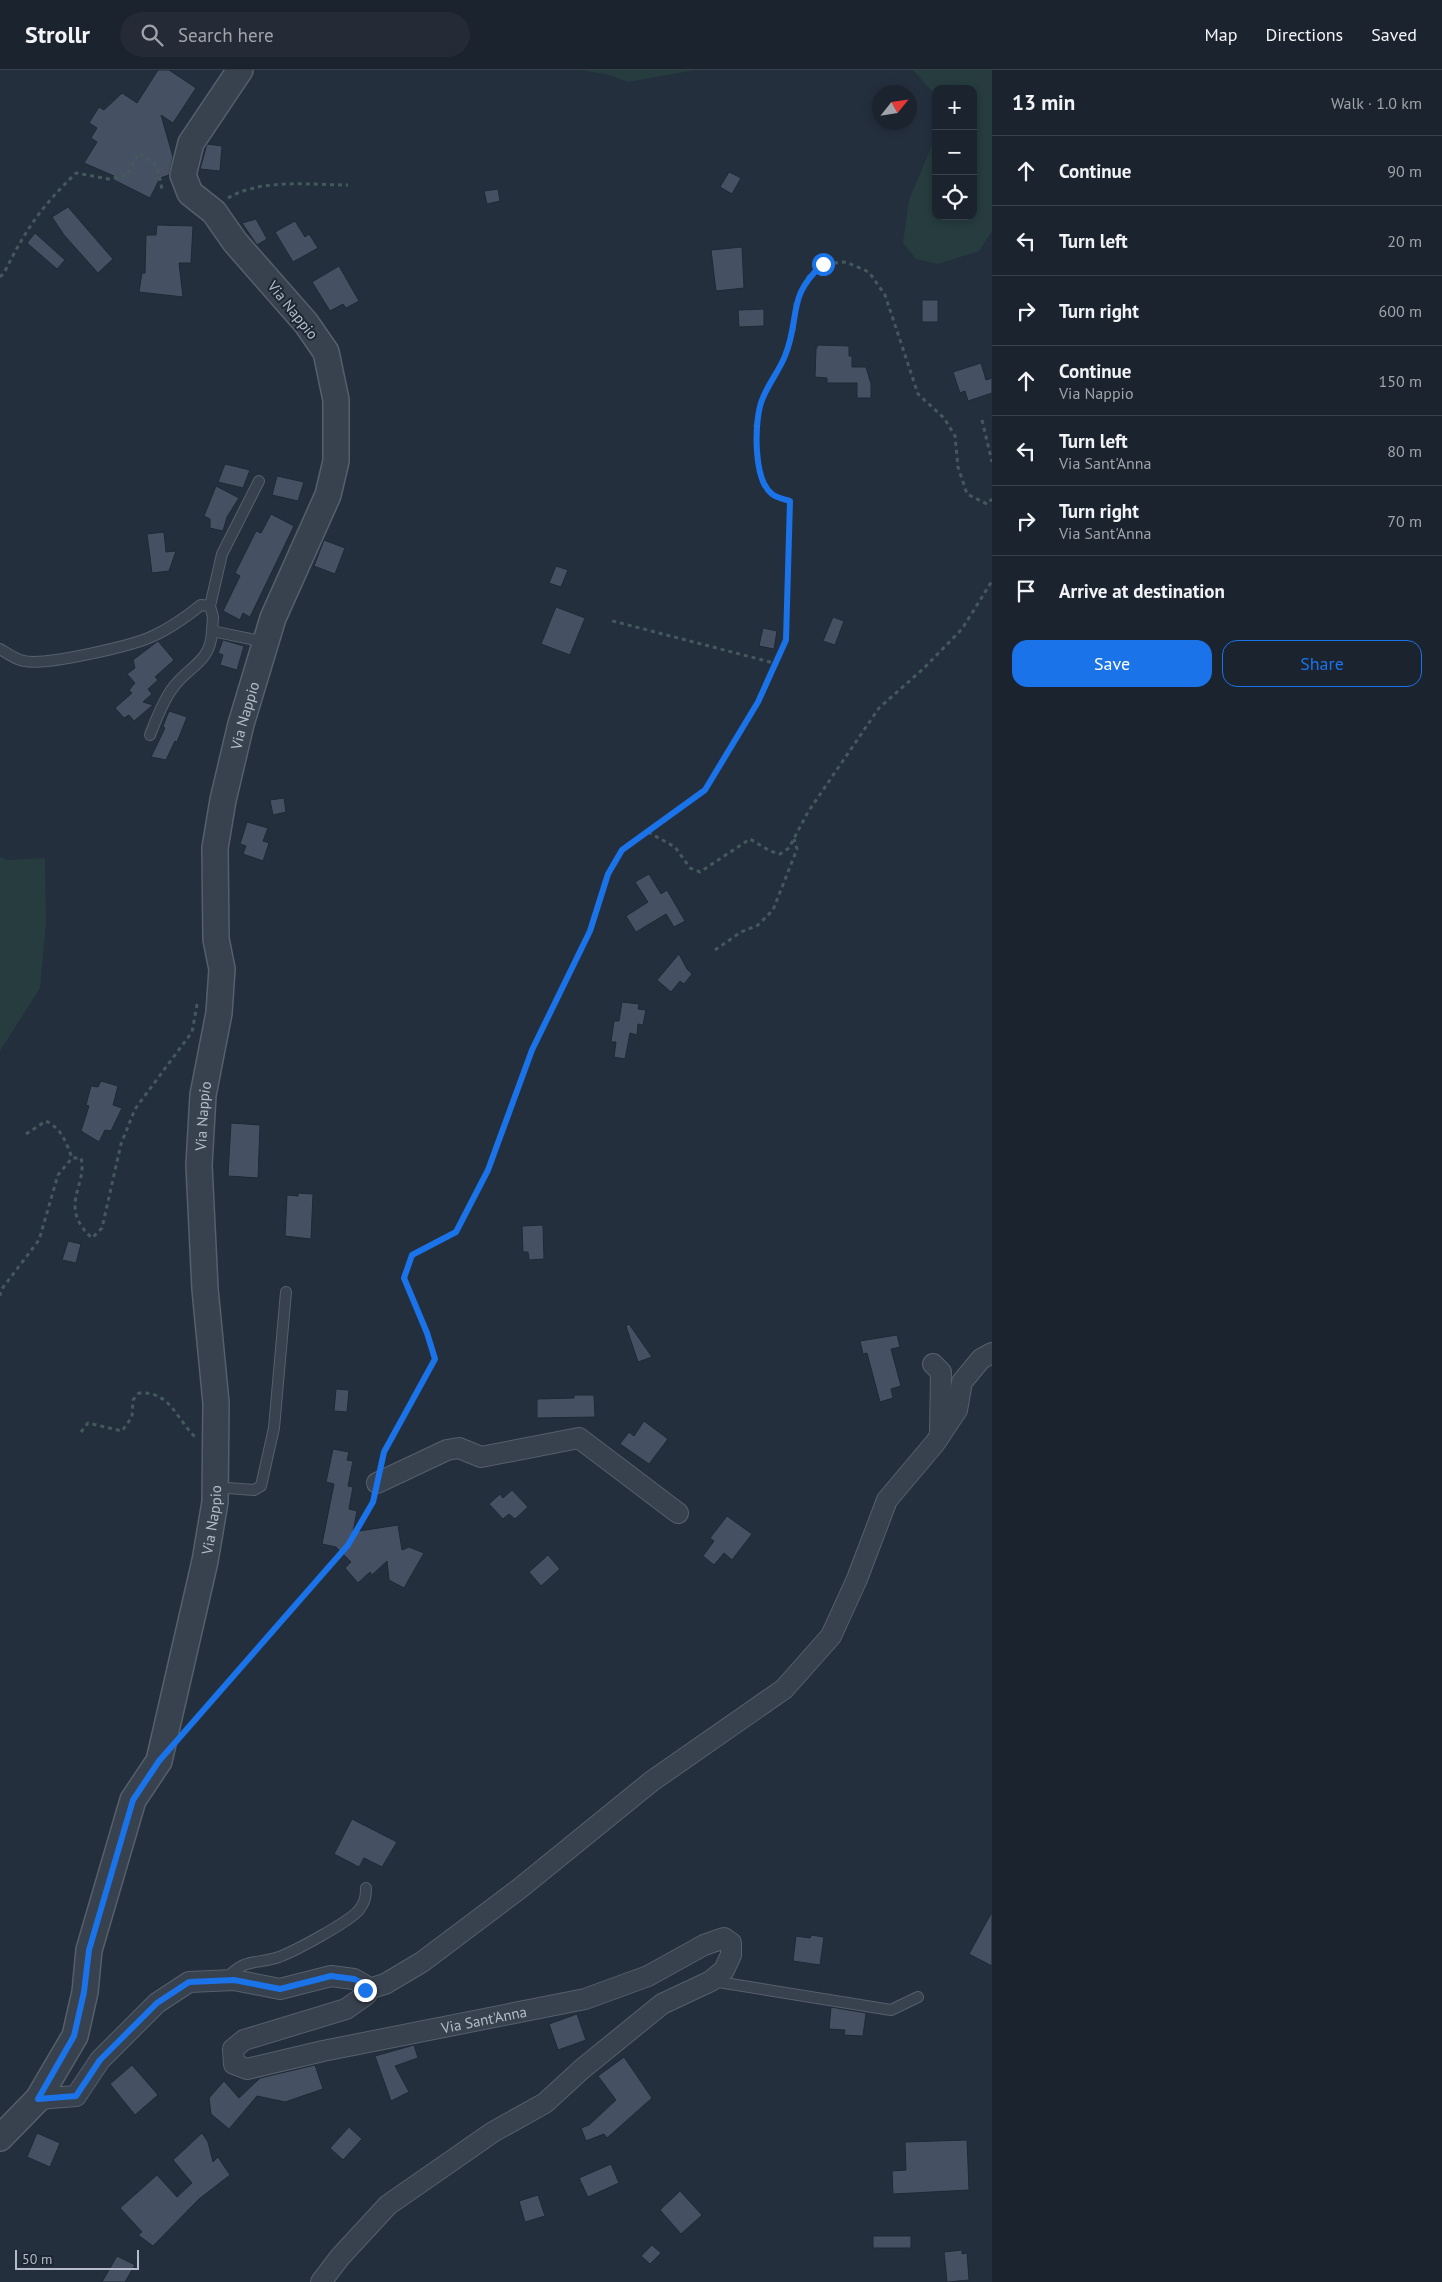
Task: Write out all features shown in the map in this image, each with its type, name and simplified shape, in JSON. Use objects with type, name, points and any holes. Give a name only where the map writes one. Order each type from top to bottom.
[{"type":"street","name":"Via Nappio","points":[[0,2138],[38,2099],[74,2036],[84,1992],[89,1950],[133,1800],[159,1761],[205,1561],[215,1502],[216,1403],[198,1164],[204,1094],[219,1013],[222,969],[216,939],[215,848],[223,800],[241,724],[273,618],[328,495],[336,461],[336,400],[326,352],[306,324],[235,242],[210,209],[190,193],[183,175],[191,143],[240,70]]},
{"type":"street","points":[[38,2099],[76,2096],[100,2060],[157,2003],[189,1982],[225,1981],[280,1989],[331,1976],[354,1979],[364,1984],[365,1990],[385,1984],[422,1962],[519,1889],[652,1781],[784,1689],[831,1636],[857,1579],[888,1500],[940,1435],[957,1410],[962,1382],[981,1360],[992,1353]]},
{"type":"street","points":[[933,1364],[942,1372],[940,1435]]},
{"type":"street","points":[[377,1483],[447,1450],[458,1448],[481,1457],[579,1438],[678,1513]]},
{"type":"street","name":"Via Sant'Anna","points":[[321,2282],[340,2257],[388,2205],[493,2132],[545,2104],[582,2069],[662,2004],[711,1981],[724,1970],[731,1954],[731,1944],[724,1938],[704,1945],[648,1976],[585,1999],[323,2050],[247,2069],[234,2064],[233,2049],[244,2040],[346,2009],[366,1995],[365,1990]]},
{"type":"lane","points":[[150,736],[163,703],[172,688],[185,673],[201,662],[212,645],[213,617],[210,606],[222,554],[260,481]]},
{"type":"lane","points":[[0,649],[24,662],[49,662],[150,638],[172,627],[202,604],[210,606]]},
{"type":"lane","points":[[212,631],[266,643]]},
{"type":"lane","points":[[215,1487],[254,1490],[261,1486],[274,1428],[286,1292]]},
{"type":"lane","points":[[225,1981],[234,1969],[244,1963],[279,1957],[358,1912],[366,1900],[366,1888]]},
{"type":"lane","points":[[711,1981],[891,2010],[918,1997]]},
{"type":"path","points":[[0,278],[24,233],[41,209],[76,173],[109,179],[127,175],[140,153],[157,166],[162,189]]},
{"type":"path","points":[[210,209],[242,190],[275,185],[348,185]]},
{"type":"path","points":[[185,1732],[348,1545],[373,1502],[384,1452],[435,1359],[427,1333],[404,1278],[412,1255],[456,1232],[488,1170],[532,1050],[590,931],[608,874],[622,850],[705,790],[758,702],[786,640],[790,501],[771,494],[760,478],[756,426],[761,400],[785,356],[794,330],[795,303],[807,278],[823,264],[846,262],[869,272],[885,295],[918,394],[944,418],[955,436],[958,467],[967,494],[987,504],[992,499]]},
{"type":"path","points":[[982,420],[992,462]]},
{"type":"path","points":[[648,832],[675,847],[690,868],[700,872],[750,839],[770,851],[780,854],[788,848],[808,812],[879,708],[923,670],[962,629],[992,581]]},
{"type":"path","points":[[609,620],[774,663]]},
{"type":"path","points":[[715,950],[741,932],[758,925],[773,910],[796,849],[794,838]]},
{"type":"path","points":[[72,1158],[81,1158],[83,1164],[74,1198],[76,1213],[85,1232],[92,1238],[102,1228],[121,1144],[136,1109],[192,1032],[197,1005],[205,998],[220,995]]},
{"type":"path","points":[[26,1134],[46,1121],[56,1126],[64,1137],[72,1158]]},
{"type":"path","points":[[0,1296],[2,1290],[39,1240],[58,1175],[72,1158]]},
{"type":"path","points":[[80,1432],[88,1423],[122,1430],[132,1417],[133,1400],[139,1393],[150,1392],[165,1398],[199,1441]]},
{"type":"green space","points":[[580,70],[695,70],[628,82],[606,74]]},
{"type":"green space","points":[[913,70],[992,70],[992,231],[979,251],[938,264],[916,259],[903,243],[909,200],[932,145],[932,220],[977,220],[977,85],[932,85],[932,91]]},
{"type":"green space","points":[[0,857],[7,860],[45,858],[46,922],[40,988],[0,1051]]},
{"type":"building","points":[[158,70],[169,70],[196,88],[173,123],[161,115],[173,157],[169,175],[160,178],[150,198],[114,180],[114,176],[84,163],[97,142],[91,138],[97,128],[89,123],[99,107],[104,110],[122,93],[137,103]]},
{"type":"building","points":[[207,144],[222,146],[220,171],[200,169]]},
{"type":"building","points":[[729,172],[741,178],[732,194],[720,187]]},
{"type":"building","points":[[498,189],[500,201],[487,204],[484,191]]},
{"type":"building","points":[[68,207],[113,259],[98,273],[64,235],[52,217]]},
{"type":"building","points":[[256,219],[267,239],[257,245],[242,223]]},
{"type":"building","points":[[295,221],[305,237],[309,234],[318,248],[293,262],[275,232]]},
{"type":"building","points":[[157,225],[193,226],[191,263],[179,263],[183,297],[139,292],[142,273],[145,273],[146,235],[156,235]]},
{"type":"building","points":[[35,233],[65,260],[57,269],[27,243]]},
{"type":"building","points":[[742,247],[744,288],[716,291],[711,250]]},
{"type":"building","points":[[339,266],[359,301],[346,308],[343,304],[330,311],[312,282]]},
{"type":"building","points":[[922,300],[938,300],[938,322],[922,322]]},
{"type":"building","points":[[764,309],[764,326],[739,327],[738,310]]},
{"type":"building","points":[[818,345],[849,346],[849,356],[852,356],[852,367],[866,367],[871,384],[871,398],[857,398],[857,383],[827,383],[827,378],[815,377],[816,349]]},
{"type":"building","points":[[981,363],[986,380],[992,378],[992,393],[968,401],[965,391],[960,393],[953,372]]},
{"type":"building","points":[[225,464],[250,470],[243,488],[218,482]]},
{"type":"building","points":[[277,476],[304,482],[298,501],[272,495]]},
{"type":"building","points":[[216,486],[239,498],[227,517],[223,531],[210,528],[210,519],[204,516]]},
{"type":"building","points":[[271,514],[294,526],[250,617],[243,613],[240,620],[223,611],[240,576],[235,573],[256,531],[261,533]]},
{"type":"building","points":[[164,532],[166,552],[176,551],[169,571],[152,573],[147,534]]},
{"type":"building","points":[[324,540],[345,548],[335,574],[314,566]]},
{"type":"building","points":[[556,566],[568,570],[561,587],[549,583]]},
{"type":"building","points":[[556,607],[585,618],[570,655],[541,644]]},
{"type":"building","points":[[833,617],[844,621],[835,645],[823,641]]},
{"type":"building","points":[[763,628],[777,631],[774,649],[759,646]]},
{"type":"building","points":[[223,640],[244,646],[237,670],[220,665],[223,655],[218,653]]},
{"type":"building","points":[[158,641],[174,660],[155,677],[158,680],[148,689],[152,694],[143,702],[153,705],[134,721],[129,715],[124,718],[115,708],[132,693],[129,690],[135,683],[127,674],[135,668],[133,660]]},
{"type":"building","points":[[169,711],[187,717],[177,742],[175,741],[166,760],[151,757],[165,728],[163,726]]},
{"type":"building","points":[[284,798],[286,812],[273,815],[270,800]]},
{"type":"building","points":[[247,822],[268,828],[263,841],[269,843],[263,861],[243,854],[246,846],[240,844]]},
{"type":"building","points":[[649,874],[661,894],[667,890],[685,921],[674,927],[666,914],[636,932],[626,916],[648,902],[635,882]]},
{"type":"building","points":[[679,954],[692,974],[684,984],[680,981],[671,992],[657,980]]},
{"type":"building","points":[[622,1002],[639,1004],[638,1009],[646,1010],[643,1025],[638,1024],[637,1035],[630,1033],[625,1059],[614,1057],[616,1042],[611,1042],[614,1021],[619,1021]]},
{"type":"building","points":[[101,1081],[118,1086],[113,1105],[122,1108],[111,1131],[105,1130],[99,1142],[81,1131],[89,1106],[86,1105],[91,1086],[98,1087]]},
{"type":"building","points":[[231,1123],[260,1125],[258,1178],[228,1176]]},
{"type":"building","points":[[298,1193],[313,1194],[311,1239],[285,1236],[287,1195],[298,1196]]},
{"type":"building","points":[[543,1225],[544,1259],[529,1260],[528,1252],[523,1252],[522,1226]]},
{"type":"building","points":[[68,1241],[81,1244],[76,1263],[62,1260]]},
{"type":"building","points":[[629,1324],[652,1357],[638,1362],[626,1326]]},
{"type":"building","points":[[897,1335],[900,1347],[891,1349],[901,1386],[891,1389],[893,1398],[880,1402],[867,1353],[863,1354],[860,1341]]},
{"type":"building","points":[[336,1389],[349,1390],[347,1412],[334,1411]]},
{"type":"building","points":[[574,1395],[594,1395],[595,1417],[537,1418],[537,1399],[574,1398]]},
{"type":"building","points":[[644,1421],[668,1439],[649,1464],[620,1444],[629,1432],[634,1436]]},
{"type":"building","points":[[333,1449],[349,1452],[347,1460],[353,1461],[348,1486],[353,1487],[349,1509],[357,1511],[353,1532],[398,1525],[402,1550],[409,1547],[424,1553],[404,1588],[389,1580],[387,1561],[372,1575],[370,1572],[358,1583],[345,1568],[351,1562],[336,1547],[322,1544],[334,1484],[326,1482]]},
{"type":"building","points":[[512,1490],[528,1507],[515,1519],[509,1514],[503,1519],[489,1504],[500,1494],[503,1498]]},
{"type":"building","points":[[727,1516],[752,1534],[732,1560],[724,1553],[714,1565],[703,1556],[714,1541],[710,1538]]},
{"type":"building","points":[[548,1555],[560,1569],[541,1586],[529,1572]]},
{"type":"building","points":[[352,1819],[397,1842],[382,1867],[364,1858],[359,1867],[334,1854]]},
{"type":"building","points":[[992,1912],[992,1966],[969,1954]]},
{"type":"building","points":[[811,1935],[824,1937],[820,1965],[793,1961],[796,1936],[810,1938]]},
{"type":"building","points":[[831,2007],[866,2013],[863,2036],[844,2035],[845,2030],[829,2029]]},
{"type":"building","points":[[577,2014],[586,2040],[558,2050],[549,2024]]},
{"type":"building","points":[[414,2045],[418,2058],[395,2066],[409,2092],[391,2101],[375,2056]]},
{"type":"building","points":[[624,2057],[652,2098],[607,2138],[604,2134],[586,2141],[581,2128],[589,2125],[616,2100],[598,2076]]},
{"type":"building","points":[[132,2065],[158,2095],[135,2115],[110,2084]]},
{"type":"building","points":[[315,2065],[323,2089],[285,2102],[257,2096],[229,2129],[211,2114],[209,2098],[224,2081],[239,2098],[260,2078]]},
{"type":"building","points":[[349,2127],[362,2139],[343,2160],[330,2148]]},
{"type":"building","points":[[37,2133],[60,2143],[50,2167],[27,2157]]},
{"type":"building","points":[[202,2133],[208,2142],[213,2162],[218,2157],[230,2175],[199,2199],[153,2246],[138,2235],[142,2232],[120,2208],[157,2175],[177,2197],[192,2183],[173,2160]]},
{"type":"building","points":[[967,2140],[969,2190],[893,2194],[892,2171],[906,2170],[905,2142]]},
{"type":"building","points":[[611,2164],[619,2183],[588,2197],[579,2178]]},
{"type":"building","points":[[680,2191],[702,2215],[681,2234],[660,2210]]},
{"type":"building","points":[[538,2195],[545,2216],[525,2222],[519,2201]]},
{"type":"building","points":[[873,2236],[911,2236],[911,2248],[873,2248]]},
{"type":"building","points":[[652,2245],[661,2253],[650,2264],[641,2256]]},
{"type":"building","points":[[962,2250],[962,2254],[967,2253],[969,2280],[947,2282],[944,2252]]},
{"type":"building","points":[[117,2256],[135,2265],[125,2282],[102,2282]]},
{"type":"route","points":[[365,1990],[364,1984],[354,1979],[331,1976],[280,1989],[234,1980],[189,1982],[157,2003],[100,2060],[76,2096],[38,2099],[74,2036],[84,1992],[89,1950],[133,1800],[159,1761],[317,1583],[348,1545],[373,1502],[384,1452],[408,1407],[422,1386],[435,1359],[427,1333],[404,1278],[412,1255],[456,1232],[488,1170],[532,1050],[590,931],[608,874],[622,850],[705,790],[758,702],[786,640],[790,501],[771,494],[760,478],[756,426],[761,400],[785,356],[794,330],[795,303],[807,278],[823,264]]}]
